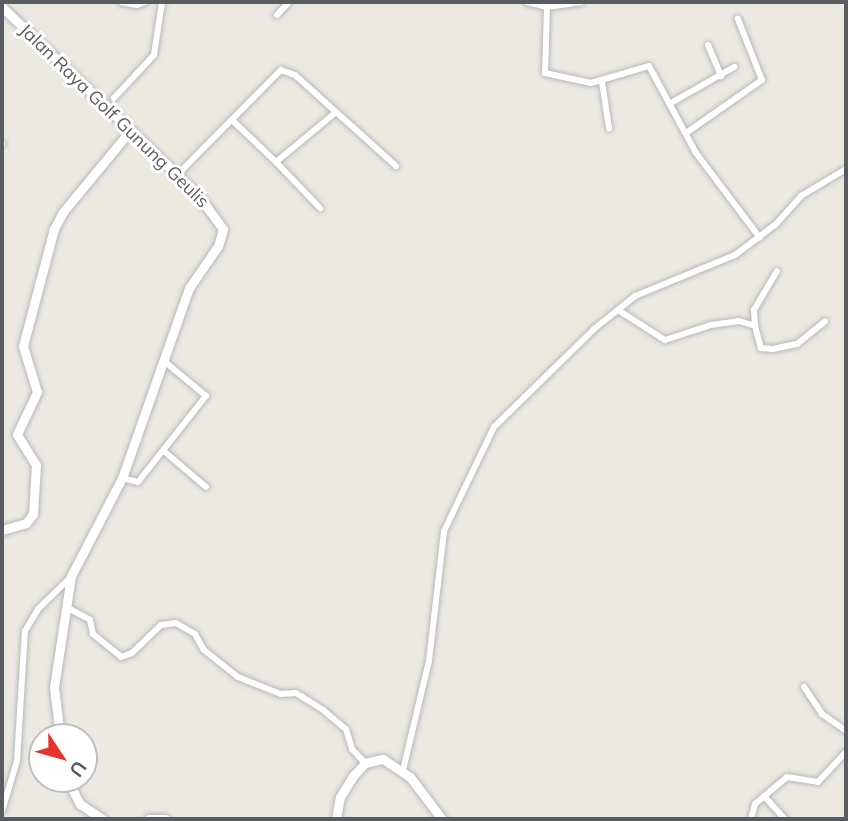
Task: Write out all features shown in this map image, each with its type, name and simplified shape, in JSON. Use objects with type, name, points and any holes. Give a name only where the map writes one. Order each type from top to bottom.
[{"type":"main road","name":"Jalan Raya Golf Gunung Geulis","points":[[2,7],[213,211],[223,232],[189,288],[122,478],[72,576],[54,687],[58,723]]},
{"type":"main road","points":[[2,530],[26,523],[33,514],[36,465],[17,434],[37,393],[23,346],[54,229],[63,212],[129,132]]},
{"type":"main road","points":[[336,819],[344,788],[365,763],[383,759],[403,770],[442,819]]},
{"type":"main road","points":[[74,793],[79,804],[102,819]]},
{"type":"main road","points":[[149,819],[165,819]]},
{"type":"street","points":[[121,2],[137,5],[145,2]]},
{"type":"street","points":[[114,98],[154,55],[162,2]]},
{"type":"street","points":[[277,15],[289,2]]},
{"type":"street","points":[[527,2],[547,6],[581,2]]},
{"type":"street","points":[[547,6],[545,73],[566,81],[602,82],[649,65],[685,133],[760,238]]},
{"type":"street","points":[[685,133],[762,80],[738,19]]},
{"type":"street","points":[[708,45],[721,76]]},
{"type":"street","points":[[671,103],[734,67]]},
{"type":"street","points":[[177,176],[281,69],[295,75],[396,166]]},
{"type":"street","points":[[602,82],[609,128]]},
{"type":"street","points":[[276,162],[335,113]]},
{"type":"street","points":[[232,120],[320,208]]},
{"type":"street","points":[[403,770],[429,661],[443,536],[482,447],[506,414],[635,296],[721,262],[760,238],[801,196],[846,169]]},
{"type":"street","points":[[777,271],[755,307],[755,326],[761,348],[784,349],[825,321]]},
{"type":"street","points":[[618,310],[665,341],[729,321],[755,326]]},
{"type":"street","points":[[122,478],[138,482],[165,452],[206,396],[164,361]]},
{"type":"street","points":[[165,452],[206,487]]},
{"type":"street","points":[[2,811],[17,761],[19,666],[25,631],[38,609],[72,576]]},
{"type":"street","points":[[66,607],[90,620],[93,634],[121,657],[161,625],[176,622],[195,634],[204,650],[237,677],[281,694],[296,693],[323,710],[346,729],[352,749],[365,763]]},
{"type":"street","points":[[804,687],[822,714],[846,731]]},
{"type":"street","points":[[751,819],[755,804],[787,777],[818,782],[846,752]]},
{"type":"street","points":[[764,796],[785,819]]}]
